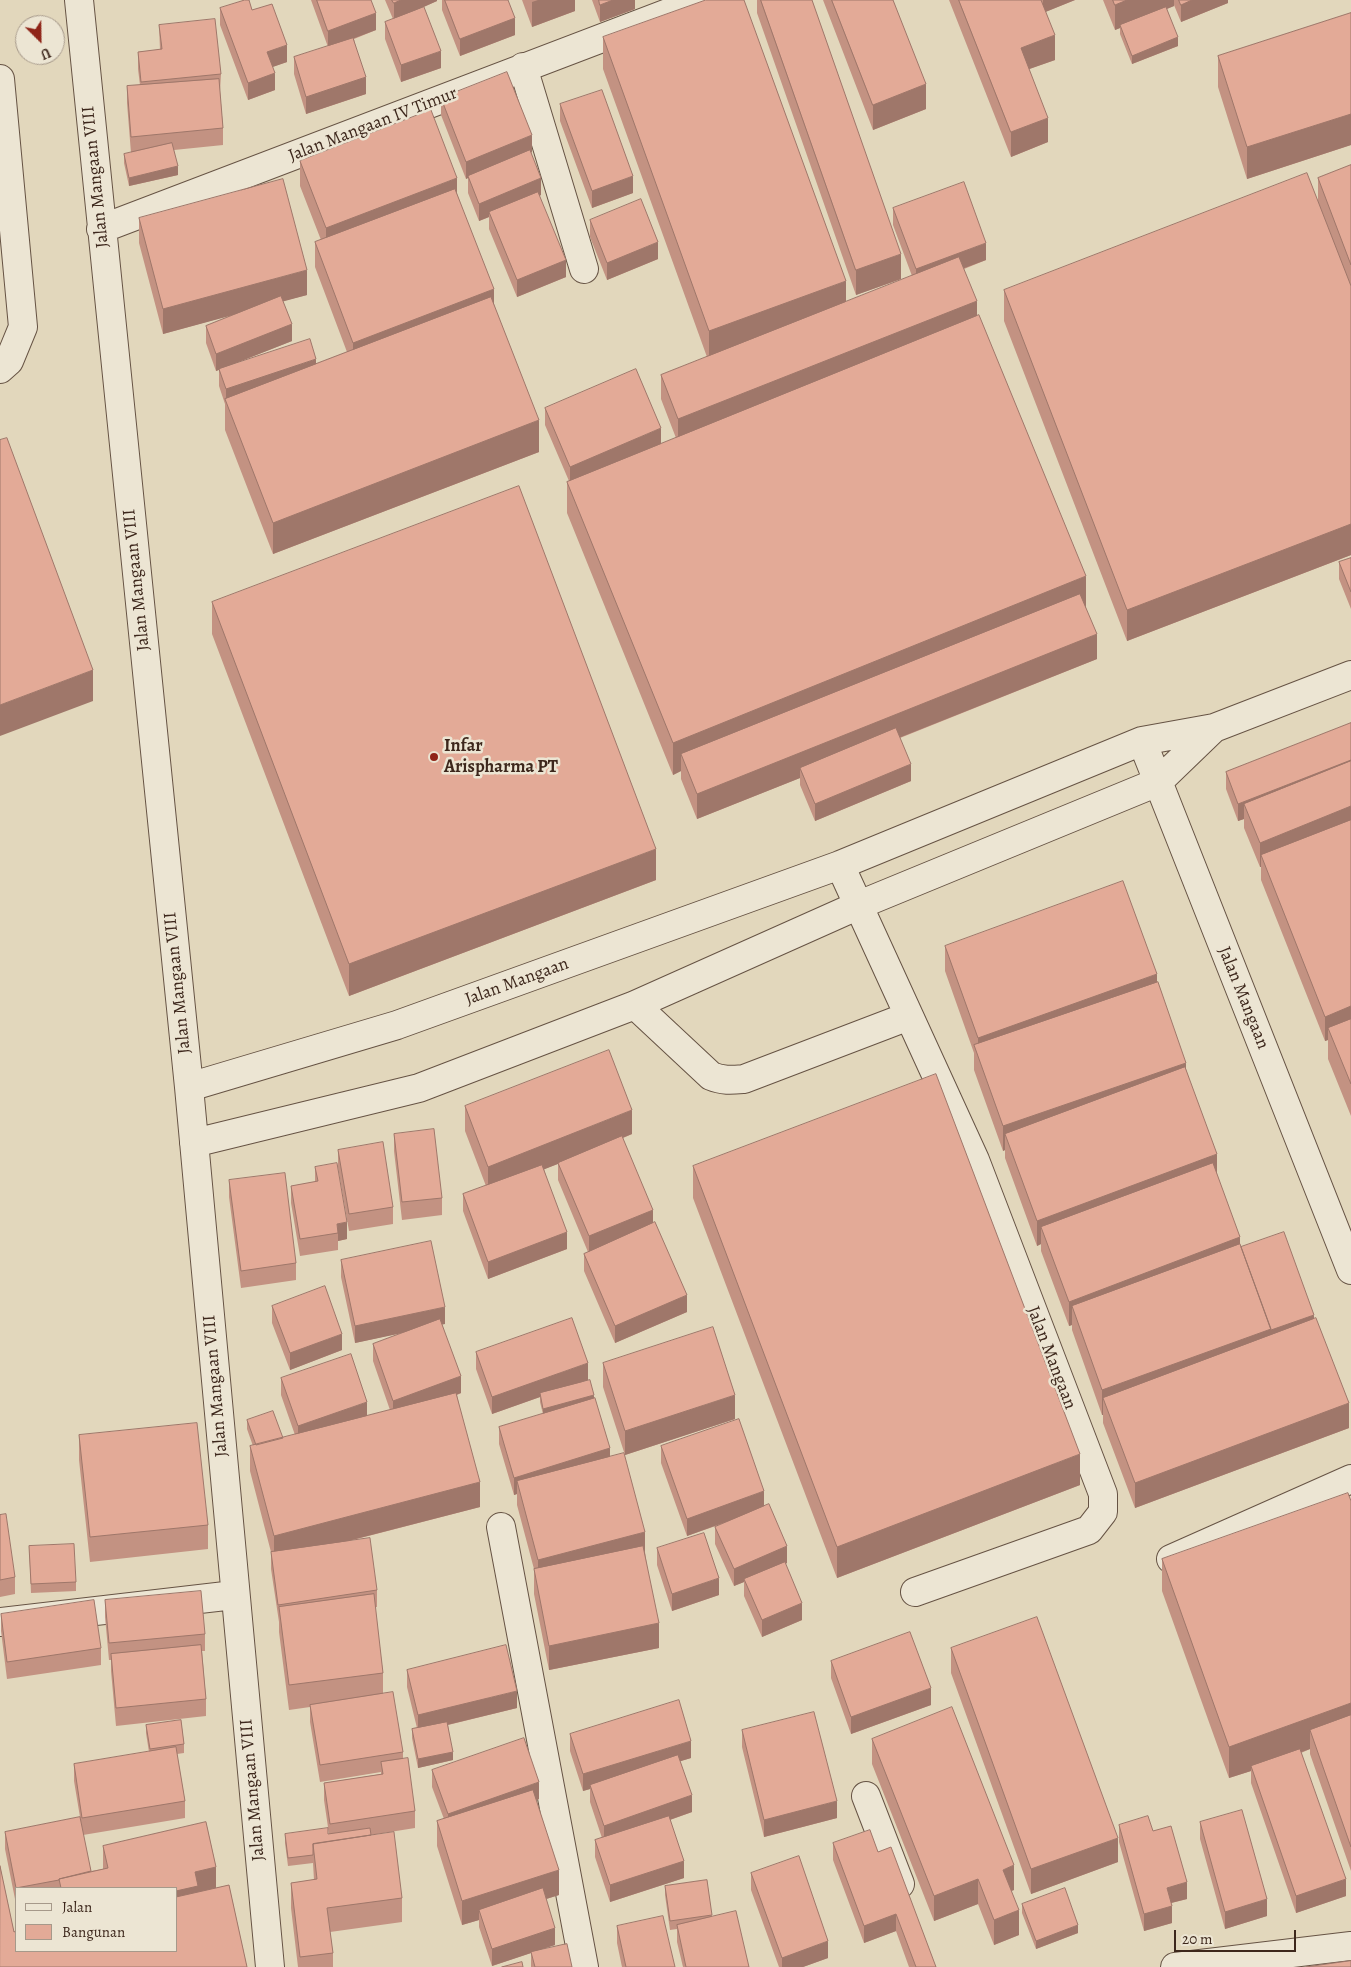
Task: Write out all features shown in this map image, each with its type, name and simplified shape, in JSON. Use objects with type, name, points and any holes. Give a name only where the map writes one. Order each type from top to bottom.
[{"type":"street","name":"Jalan Mangaan VIII","points":[[79,0],[189,1087],[234,1595],[270,1967]]},
{"type":"street","name":"Jalan Mangaan IV Timur","points":[[101,229],[702,0]]},
{"type":"street","points":[[523,67],[584,269]]},
{"type":"street","points":[[0,79],[23,326],[10,361],[0,369]]},
{"type":"street","name":"Jalan Mangaan","points":[[189,1087],[397,1025],[840,865],[1142,741],[1214,728],[1351,675]]},
{"type":"street","name":"Jalan Mangaan","points":[[859,905],[1158,782],[1214,728]]},
{"type":"street","name":"Jalan Mangaan","points":[[1142,741],[1351,1270]]},
{"type":"street","name":"Jalan Mangaan","points":[[840,865],[975,1160],[1104,1494],[1103,1512],[1089,1530],[915,1592]]},
{"type":"street","points":[[194,1143],[419,1088],[635,1005],[859,905]]},
{"type":"street","points":[[635,1005],[711,1076],[720,1080],[744,1079],[909,1016]]},
{"type":"street","points":[[1171,1558],[1351,1479]]},
{"type":"street","points":[[501,1527],[584,1967]]},
{"type":"street","points":[[0,1622],[234,1595]]},
{"type":"street","points":[[866,1796],[908,1904]]},
{"type":"street","points":[[1175,1967],[1282,1960],[1351,1946]]},
{"type":"building","points":[[249,0],[252,10],[272,4],[287,45],[267,52],[275,73],[248,83],[220,8]]},
{"type":"building","points":[[317,0],[371,0],[376,13],[328,31]]},
{"type":"building","points":[[445,0],[508,0],[515,18],[460,39]]},
{"type":"building","points":[[599,0],[613,0],[600,5]]},
{"type":"building","points":[[706,0],[744,0],[846,281],[709,331],[603,37]]},
{"type":"building","points":[[761,0],[812,0],[901,254],[856,270]]},
{"type":"building","points":[[832,0],[893,0],[926,84],[873,105]]},
{"type":"building","points":[[959,0],[1041,0],[1055,35],[1021,48],[1048,118],[1011,132]]},
{"type":"building","points":[[1113,0],[1127,0],[1115,5]]},
{"type":"building","points":[[1179,0],[1192,0],[1181,5]]},
{"type":"building","points":[[424,7],[441,51],[401,65],[385,22]]},
{"type":"building","points":[[1166,7],[1178,37],[1132,56],[1120,25]]},
{"type":"building","points":[[1351,13],[1351,114],[1247,147],[1218,56]]},
{"type":"building","points":[[215,19],[221,74],[141,82],[138,52],[162,49],[159,25]]},
{"type":"building","points":[[353,38],[366,77],[306,97],[294,57]]},
{"type":"building","points":[[507,72],[532,135],[466,162],[441,98]]},
{"type":"building","points":[[219,79],[223,128],[131,137],[127,86]]},
{"type":"building","points":[[602,90],[633,176],[592,191],[560,104]]},
{"type":"building","points":[[431,110],[457,178],[326,228],[300,161]]},
{"type":"building","points":[[172,143],[178,166],[129,178],[124,154]]},
{"type":"building","points":[[530,150],[541,178],[479,204],[468,176]]},
{"type":"building","points":[[1351,165],[1351,265],[1318,178]]},
{"type":"building","points":[[1307,173],[1351,286],[1351,524],[1127,610],[1004,290]]},
{"type":"building","points":[[283,179],[307,270],[163,309],[139,218]]},
{"type":"building","points":[[964,182],[986,243],[916,269],[893,208]]},
{"type":"building","points":[[455,189],[494,289],[353,343],[315,242]]},
{"type":"building","points":[[538,192],[566,260],[517,280],[489,212]]},
{"type":"building","points":[[641,199],[658,242],[607,263],[590,220]]},
{"type":"building","points":[[959,257],[977,301],[678,419],[661,375]]},
{"type":"building","points":[[281,296],[292,324],[216,354],[206,326]]},
{"type":"building","points":[[491,297],[539,420],[273,523],[225,399]]},
{"type":"building","points":[[979,315],[1086,576],[673,743],[567,482]]},
{"type":"building","points":[[310,339],[316,359],[226,389],[219,369]]},
{"type":"building","points":[[636,369],[661,428],[570,467],[545,408]]},
{"type":"building","points":[[7,438],[93,670],[0,705],[0,440]]},
{"type":"building","name":"Infar Arispharma PT","points":[[519,486],[656,849],[349,964],[212,602]]},
{"type":"building","points":[[1351,558],[1351,592],[1339,562]]},
{"type":"building","points":[[1080,594],[1097,634],[697,794],[681,754]]},
{"type":"building","points":[[1351,723],[1351,760],[1238,804],[1226,772]]},
{"type":"building","points":[[896,728],[911,764],[815,804],[800,768]]},
{"type":"building","points":[[1351,761],[1351,806],[1260,843],[1244,804]]},
{"type":"building","points":[[1351,820],[1351,1006],[1325,1017],[1261,855]]},
{"type":"building","points":[[1123,881],[1157,974],[978,1038],[945,946]]},
{"type":"building","points":[[1158,982],[1186,1063],[1003,1126],[974,1045]]},
{"type":"building","points":[[1351,1019],[1351,1084],[1328,1028]]},
{"type":"building","points":[[609,1050],[632,1110],[488,1167],[465,1106]]},
{"type":"building","points":[[1185,1067],[1217,1154],[1037,1221],[1005,1134]]},
{"type":"building","points":[[936,1074],[1080,1454],[837,1547],[693,1166]]},
{"type":"building","points":[[434,1129],[442,1198],[402,1202],[394,1134]]},
{"type":"building","points":[[622,1136],[653,1210],[589,1236],[558,1163]]},
{"type":"building","points":[[383,1142],[393,1207],[349,1214],[338,1150]]},
{"type":"building","points":[[337,1163],[347,1222],[337,1224],[338,1233],[300,1239],[291,1186],[318,1181],[315,1167]]},
{"type":"building","points":[[1213,1163],[1240,1237],[1069,1302],[1041,1227]]},
{"type":"building","points":[[542,1165],[567,1232],[488,1262],[463,1194]]},
{"type":"building","points":[[285,1173],[296,1263],[241,1271],[229,1180]]},
{"type":"building","points":[[655,1222],[687,1295],[615,1326],[584,1254]]},
{"type":"building","points":[[1284,1232],[1314,1315],[1271,1330],[1241,1247]]},
{"type":"building","points":[[431,1241],[445,1307],[355,1326],[341,1260]]},
{"type":"building","points":[[1240,1244],[1271,1329],[1102,1390],[1072,1306]]},
{"type":"building","points":[[325,1286],[342,1334],[290,1353],[272,1306]]},
{"type":"building","points":[[572,1318],[588,1363],[492,1397],[476,1352]]},
{"type":"building","points":[[1316,1318],[1349,1403],[1135,1483],[1103,1398]]},
{"type":"building","points":[[440,1319],[461,1376],[393,1401],[373,1344]]},
{"type":"building","points":[[713,1327],[735,1395],[625,1431],[603,1363]]},
{"type":"building","points":[[351,1354],[367,1402],[298,1426],[281,1378]]},
{"type":"building","points":[[590,1380],[594,1395],[543,1409],[540,1393]]},
{"type":"building","points":[[456,1393],[480,1482],[274,1536],[250,1446]]},
{"type":"building","points":[[595,1398],[610,1448],[514,1478],[499,1427]]},
{"type":"building","points":[[273,1411],[283,1438],[256,1445],[247,1420]]},
{"type":"building","points":[[739,1419],[764,1491],[687,1519],[661,1446]]},
{"type":"building","points":[[197,1423],[208,1525],[90,1537],[79,1435]]},
{"type":"building","points":[[624,1453],[645,1532],[538,1560],[517,1481]]},
{"type":"building","points":[[1348,1493],[1351,1501],[1351,1703],[1229,1747],[1162,1559]]},
{"type":"building","points":[[769,1504],[787,1546],[734,1569],[715,1527]]},
{"type":"building","points":[[6,1514],[15,1577],[0,1580],[0,1515]]},
{"type":"building","points":[[704,1533],[719,1578],[672,1594],[657,1548]]},
{"type":"building","points":[[370,1538],[377,1590],[278,1605],[271,1552]]},
{"type":"building","points":[[74,1544],[76,1582],[31,1584],[29,1546]]},
{"type":"building","points":[[643,1546],[659,1623],[549,1646],[534,1569]]},
{"type":"building","points":[[785,1562],[802,1603],[762,1620],[744,1579]]},
{"type":"building","points":[[201,1591],[205,1634],[109,1643],[105,1600]]},
{"type":"building","points":[[374,1594],[383,1673],[289,1685],[279,1607]]},
{"type":"building","points":[[94,1600],[101,1648],[7,1662],[1,1614]]},
{"type":"building","points":[[1037,1617],[1118,1838],[1031,1869],[951,1648]]},
{"type":"building","points":[[910,1632],[931,1688],[851,1717],[831,1661]]},
{"type":"building","points":[[201,1645],[206,1699],[116,1708],[111,1654]]},
{"type":"building","points":[[506,1645],[517,1691],[418,1715],[407,1670]]},
{"type":"building","points":[[393,1692],[403,1752],[320,1765],[310,1705]]},
{"type":"building","points":[[679,1700],[691,1741],[583,1774],[570,1734]]},
{"type":"building","points":[[952,1707],[1014,1865],[1003,1870],[1019,1910],[994,1920],[978,1879],[934,1896],[872,1739]]},
{"type":"building","points":[[814,1712],[837,1801],[764,1820],[742,1730]]},
{"type":"building","points":[[1351,1715],[1351,1847],[1310,1730]]},
{"type":"building","points":[[181,1720],[184,1744],[150,1749],[146,1725]]},
{"type":"building","points":[[447,1722],[453,1752],[418,1759],[412,1729]]},
{"type":"building","points":[[524,1738],[539,1782],[448,1814],[432,1770]]},
{"type":"building","points":[[176,1747],[185,1801],[82,1818],[74,1764]]},
{"type":"building","points":[[1300,1749],[1346,1879],[1296,1896],[1251,1766]]},
{"type":"building","points":[[678,1755],[692,1795],[604,1826],[590,1785]]},
{"type":"building","points":[[408,1758],[415,1811],[330,1824],[324,1783],[383,1774],[381,1762]]},
{"type":"building","points":[[533,1790],[559,1870],[462,1901],[437,1821]]},
{"type":"building","points":[[1242,1810],[1267,1899],[1225,1912],[1200,1822]]},
{"type":"building","points":[[669,1816],[684,1861],[610,1885],[595,1840]]},
{"type":"building","points":[[1148,1816],[1153,1831],[1171,1826],[1187,1882],[1167,1888],[1172,1906],[1144,1914],[1119,1825]]},
{"type":"building","points":[[80,1817],[91,1871],[59,1880],[16,1887],[5,1832]]},
{"type":"building","points":[[206,1822],[216,1867],[195,1872],[198,1886],[178,1891],[178,1887],[61,1887],[59,1879],[108,1868],[103,1846]]},
{"type":"building","points":[[328,1828],[328,1834],[370,1828],[371,1835],[313,1844],[313,1855],[288,1858],[285,1834]]},
{"type":"building","points":[[870,1830],[878,1852],[891,1847],[936,1967],[916,1967],[896,1914],[864,1926],[833,1843]]},
{"type":"building","points":[[394,1832],[402,1898],[327,1908],[333,1953],[300,1957],[291,1883],[317,1879],[313,1844]]},
{"type":"building","points":[[799,1856],[828,1941],[782,1958],[751,1873]]},
{"type":"building","points":[[0,1866],[15,1932],[15,1952],[178,1952],[178,1897],[229,1885],[247,1967],[0,1967]]},
{"type":"building","points":[[707,1880],[712,1915],[670,1921],[665,1886]]},
{"type":"building","points":[[543,1888],[555,1928],[492,1949],[479,1910]]},
{"type":"building","points":[[1065,1888],[1078,1925],[1036,1941],[1022,1904]]},
{"type":"building","points":[[736,1911],[749,1967],[686,1967],[677,1925]]},
{"type":"building","points":[[663,1916],[675,1967],[626,1967],[617,1926]]},
{"type":"building","points":[[567,1944],[572,1967],[535,1967],[531,1952]]},
{"type":"building","points":[[1351,1961],[1351,1967],[1306,1967]]},
{"type":"building","points":[[522,1962],[523,1967],[502,1967]]},
{"type":"place","name":"Infar Arispharma PT","points":[[434,757]]}]
